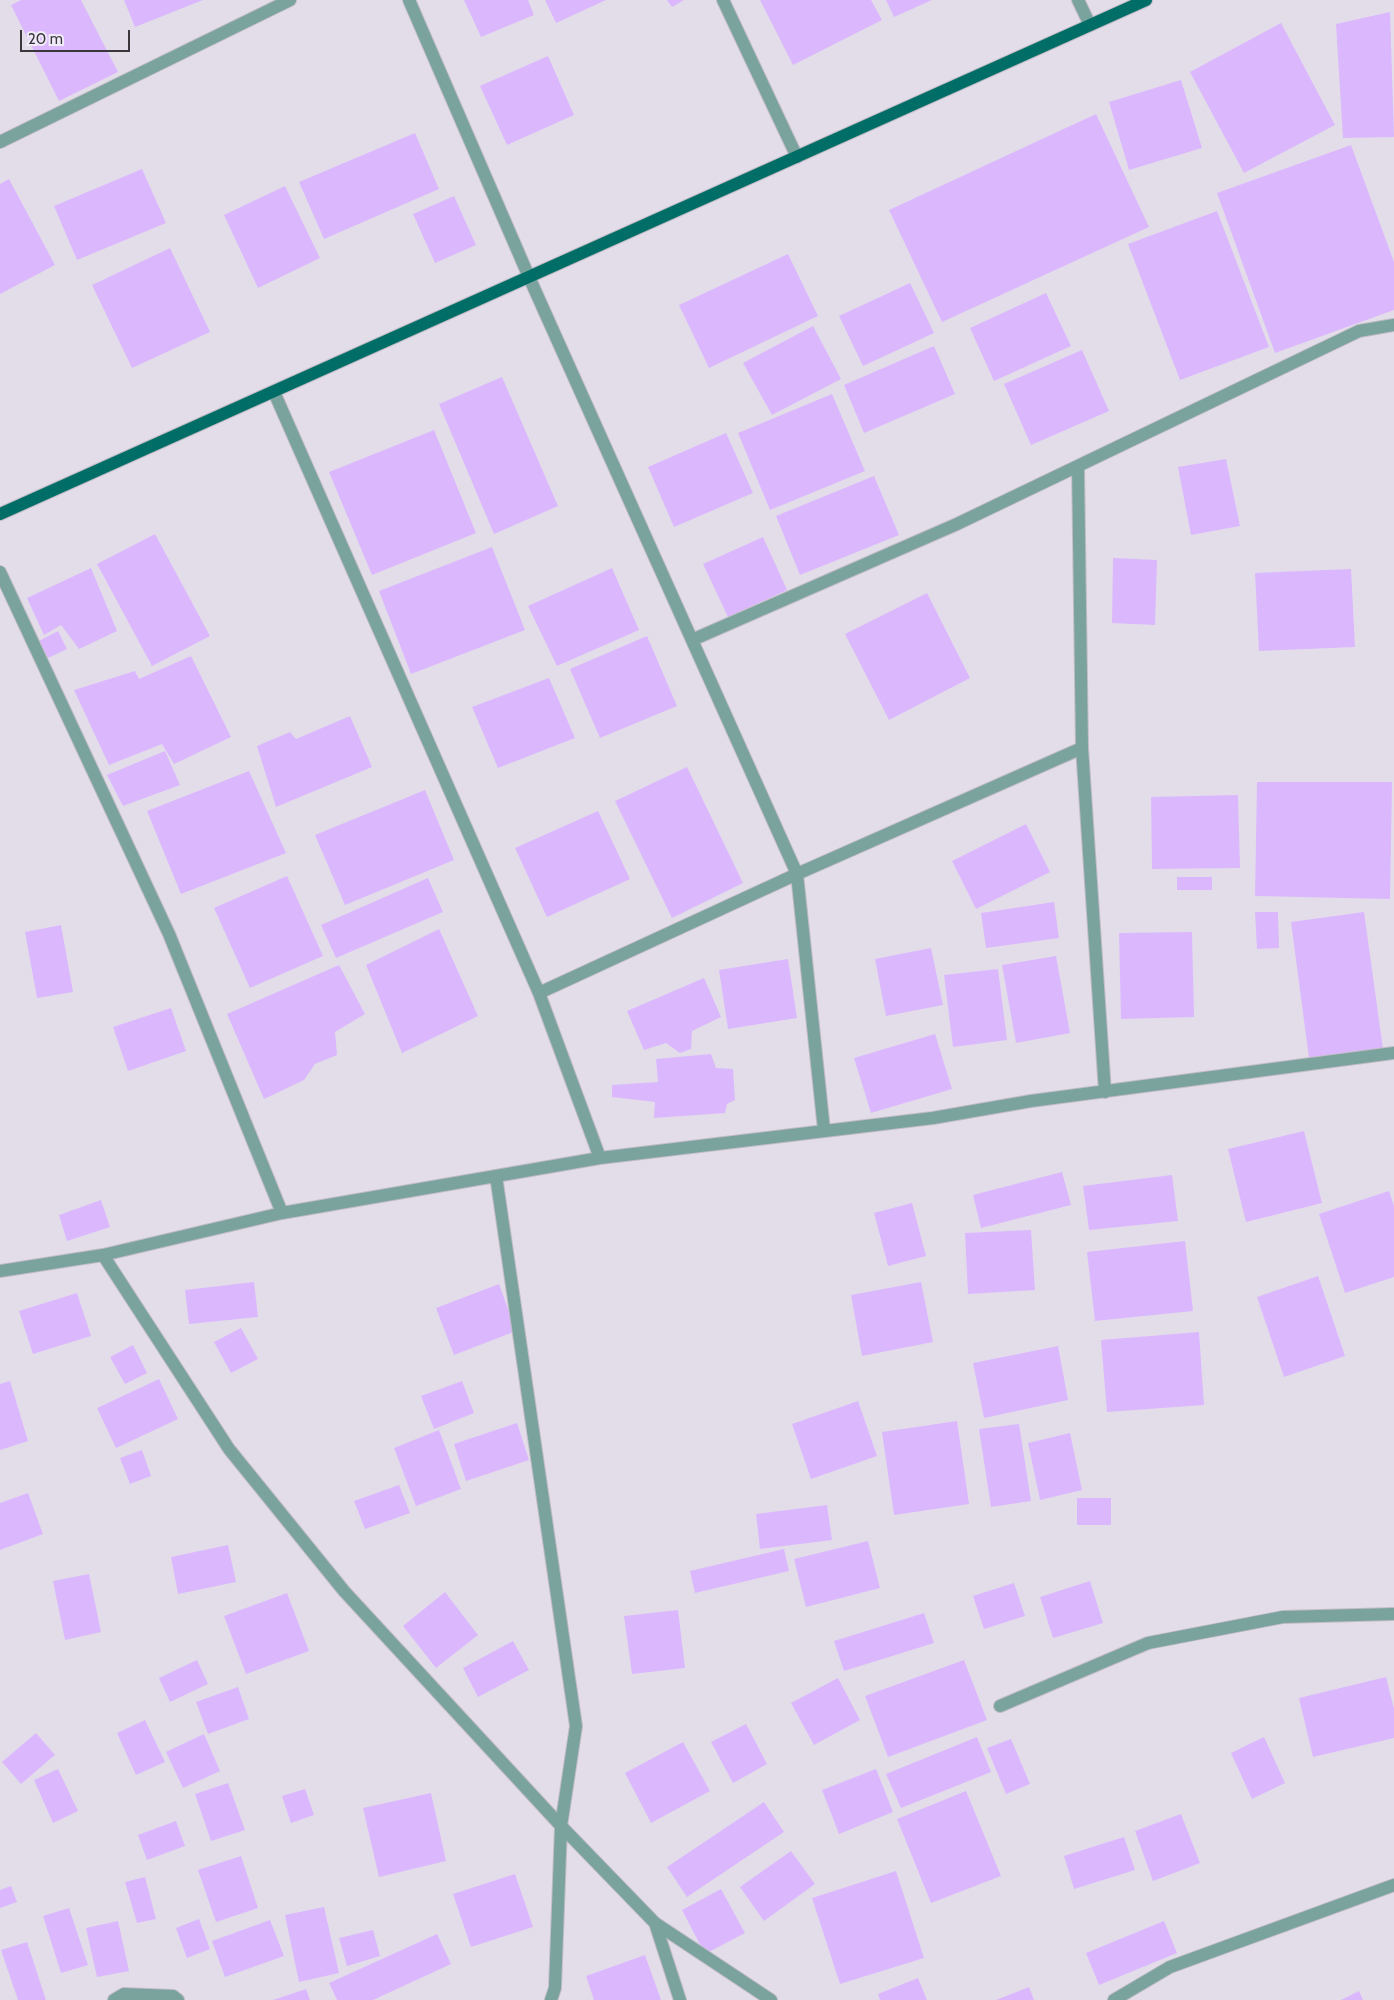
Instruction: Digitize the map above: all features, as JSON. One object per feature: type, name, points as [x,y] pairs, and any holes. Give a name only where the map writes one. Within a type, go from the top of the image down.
[{"type":"main road","points":[[0,514],[1146,0]]},
{"type":"street","points":[[0,142],[290,0]]},
{"type":"street","points":[[409,0],[529,277],[797,874],[824,1130]]},
{"type":"street","points":[[723,0],[797,157]]},
{"type":"street","points":[[1078,0],[1090,25]]},
{"type":"street","points":[[692,640],[957,524],[1359,331],[1394,325]]},
{"type":"street","points":[[274,392],[539,993],[600,1158]]},
{"type":"street","points":[[1078,466],[1082,748],[1105,1092]]},
{"type":"street","points":[[0,572],[169,934],[282,1213]]},
{"type":"street","points":[[539,993],[797,874],[1082,748]]},
{"type":"street","points":[[0,1271],[103,1255],[282,1213],[600,1158],[933,1118],[1031,1101],[1394,1053]]},
{"type":"street","points":[[496,1176],[576,1726],[561,1826],[555,1988],[551,2000]]},
{"type":"street","points":[[103,1255],[236,1456],[344,1591],[561,1826],[655,1923],[771,2000]]},
{"type":"street","points":[[1000,1706],[1148,1643],[1283,1617],[1394,1614]]},
{"type":"street","points":[[1114,2000],[1170,1968],[1394,1885]]},
{"type":"street","points":[[655,1923],[680,2000]]},
{"type":"street","points":[[114,2000],[124,1994],[173,1996],[178,2000]]},
{"type":"building","points":[[21,0],[81,0],[118,72],[59,101],[11,5]]},
{"type":"building","points":[[124,0],[203,0],[135,27]]},
{"type":"building","points":[[464,0],[528,0],[534,15],[481,37]]},
{"type":"building","points":[[545,0],[606,0],[556,23]]},
{"type":"building","points":[[667,0],[684,0],[672,7]]},
{"type":"building","points":[[760,0],[871,0],[882,20],[793,65]]},
{"type":"building","points":[[886,0],[932,0],[894,17]]},
{"type":"building","points":[[1390,12],[1394,137],[1343,138],[1336,24]]},
{"type":"building","points":[[1281,23],[1335,125],[1244,173],[1190,72]]},
{"type":"building","points":[[548,56],[574,115],[507,145],[480,86]]},
{"type":"building","points":[[1181,80],[1202,148],[1129,170],[1109,102]]},
{"type":"building","points":[[1096,114],[1149,227],[942,322],[889,210]]},
{"type":"building","points":[[415,133],[439,189],[324,239],[299,182]]},
{"type":"building","points":[[1351,145],[1394,262],[1394,310],[1275,353],[1217,193]]},
{"type":"building","points":[[142,169],[166,223],[77,260],[54,206]]},
{"type":"building","points":[[9,179],[55,265],[0,294],[0,184]]},
{"type":"building","points":[[285,186],[320,258],[258,288],[224,215]]},
{"type":"building","points":[[454,196],[476,245],[435,263],[413,214]]},
{"type":"building","points":[[1217,211],[1269,347],[1180,380],[1128,244]]},
{"type":"building","points":[[170,248],[210,332],[132,368],[92,285]]},
{"type":"building","points":[[788,254],[818,316],[709,368],[679,305]]},
{"type":"building","points":[[910,283],[934,333],[863,366],[839,316]]},
{"type":"building","points":[[1046,293],[1071,346],[994,381],[970,328]]},
{"type":"building","points":[[813,326],[841,379],[772,415],[743,363]]},
{"type":"building","points":[[934,346],[955,394],[864,433],[844,385]]},
{"type":"building","points":[[1082,350],[1109,411],[1031,445],[1004,384]]},
{"type":"building","points":[[502,377],[558,506],[494,534],[439,404]]},
{"type":"building","points":[[832,394],[865,471],[770,510],[738,433]]},
{"type":"building","points":[[434,430],[476,533],[372,575],[329,472]]},
{"type":"building","points":[[726,433],[753,493],[674,527],[648,467]]},
{"type":"building","points":[[1226,459],[1240,526],[1191,535],[1178,467]]},
{"type":"building","points":[[874,476],[899,535],[800,575],[776,516]]},
{"type":"building","points":[[155,534],[210,636],[152,666],[97,564]]},
{"type":"building","points":[[763,537],[787,590],[728,617],[703,564]]},
{"type":"building","points":[[492,547],[525,630],[411,674],[379,591]]},
{"type":"building","points":[[1113,558],[1157,560],[1155,625],[1112,623]]},
{"type":"building","points":[[91,568],[117,631],[79,649],[61,625],[44,635],[27,598]]},
{"type":"building","points":[[612,568],[639,630],[557,666],[528,606]]},
{"type":"building","points":[[1351,569],[1355,647],[1259,651],[1255,573]]},
{"type":"building","points":[[927,593],[970,678],[889,720],[845,634]]},
{"type":"building","points":[[58,631],[67,649],[48,658],[39,641]]},
{"type":"building","points":[[647,636],[677,706],[600,738],[570,669]]},
{"type":"building","points":[[191,656],[231,737],[174,764],[162,744],[109,765],[74,690],[135,671],[139,679]]},
{"type":"building","points":[[549,678],[575,738],[498,768],[472,707]]},
{"type":"building","points":[[350,716],[372,767],[276,807],[257,746],[290,732],[296,739]]},
{"type":"building","points":[[165,751],[180,785],[123,806],[107,775]]},
{"type":"building","points":[[687,767],[743,883],[672,918],[615,801]]},
{"type":"building","points":[[249,771],[286,853],[181,894],[147,811]]},
{"type":"building","points":[[1257,782],[1392,782],[1390,899],[1255,896]]},
{"type":"building","points":[[425,790],[454,860],[345,905],[315,835]]},
{"type":"building","points":[[1238,795],[1240,868],[1152,869],[1151,797]]},
{"type":"building","points":[[598,811],[630,879],[547,917],[515,848]]},
{"type":"building","points":[[1026,824],[1050,872],[976,909],[952,861]]},
{"type":"building","points":[[287,876],[323,956],[250,988],[214,908]]},
{"type":"building","points":[[1177,877],[1212,877],[1212,890],[1177,890]]},
{"type":"building","points":[[428,878],[443,912],[336,958],[321,925]]},
{"type":"building","points":[[1054,902],[1059,938],[986,948],[981,913]]},
{"type":"building","points":[[1255,912],[1278,912],[1279,948],[1257,949]]},
{"type":"building","points":[[1364,912],[1383,1049],[1309,1058],[1291,922]]},
{"type":"building","points":[[61,925],[73,992],[37,998],[25,932]]},
{"type":"building","points":[[439,929],[478,1016],[402,1053],[366,965]]},
{"type":"building","points":[[1192,932],[1194,1017],[1121,1019],[1119,933]]},
{"type":"building","points":[[931,948],[943,1005],[886,1016],[875,959]]},
{"type":"building","points":[[1056,956],[1070,1033],[1016,1043],[1002,965]]},
{"type":"building","points":[[788,959],[797,1018],[728,1029],[719,970]]},
{"type":"building","points":[[339,965],[365,1014],[335,1032],[337,1055],[315,1064],[304,1080],[264,1099],[227,1014]]},
{"type":"building","points":[[998,969],[1007,1040],[953,1047],[944,975]]},
{"type":"building","points":[[704,978],[721,1017],[692,1031],[691,1049],[680,1053],[666,1043],[644,1050],[627,1011]]},
{"type":"building","points":[[171,1008],[186,1051],[128,1071],[113,1027]]},
{"type":"building","points":[[935,1034],[952,1089],[871,1113],[854,1058]]},
{"type":"building","points":[[711,1054],[716,1068],[733,1069],[735,1100],[727,1104],[725,1113],[654,1118],[655,1102],[612,1097],[612,1085],[658,1082],[656,1059]]},
{"type":"building","points":[[1304,1131],[1322,1203],[1246,1222],[1228,1149]]},
{"type":"building","points":[[1062,1172],[1071,1205],[981,1228],[973,1195]]},
{"type":"building","points":[[1172,1175],[1178,1221],[1089,1230],[1083,1186]]},
{"type":"building","points":[[1389,1191],[1394,1206],[1394,1277],[1345,1293],[1319,1214]]},
{"type":"building","points":[[101,1200],[110,1227],[67,1241],[59,1215]]},
{"type":"building","points":[[912,1203],[926,1256],[888,1266],[874,1213]]},
{"type":"building","points":[[1031,1230],[1035,1290],[968,1294],[965,1233]]},
{"type":"building","points":[[1185,1241],[1193,1311],[1095,1321],[1087,1252]]},
{"type":"building","points":[[1318,1276],[1345,1356],[1284,1377],[1257,1297]]},
{"type":"building","points":[[254,1282],[258,1317],[189,1324],[185,1290]]},
{"type":"building","points":[[921,1282],[933,1342],[862,1356],[851,1295]]},
{"type":"building","points":[[499,1284],[516,1331],[454,1355],[436,1308]]},
{"type":"building","points":[[77,1293],[91,1336],[33,1354],[19,1311]]},
{"type":"building","points":[[241,1328],[258,1359],[231,1373],[214,1342]]},
{"type":"building","points":[[1199,1332],[1204,1405],[1107,1412],[1101,1340]]},
{"type":"building","points":[[133,1345],[147,1373],[125,1384],[110,1357]]},
{"type":"building","points":[[1058,1346],[1068,1400],[984,1418],[973,1363]]},
{"type":"building","points":[[159,1379],[178,1419],[116,1448],[97,1408]]},
{"type":"building","points":[[10,1381],[28,1441],[0,1450],[0,1384]]},
{"type":"building","points":[[462,1381],[474,1413],[434,1429],[421,1396]]},
{"type":"building","points":[[858,1401],[877,1456],[811,1479],[792,1424]]},
{"type":"building","points":[[957,1421],[969,1504],[894,1515],[882,1432]]},
{"type":"building","points":[[517,1423],[529,1460],[466,1481],[454,1444]]},
{"type":"building","points":[[1019,1424],[1031,1501],[991,1507],[979,1429]]},
{"type":"building","points":[[439,1430],[461,1489],[416,1506],[394,1448]]},
{"type":"building","points":[[1070,1433],[1082,1490],[1040,1500],[1028,1443]]},
{"type":"building","points":[[142,1450],[151,1476],[130,1484],[120,1458]]},
{"type":"building","points":[[399,1485],[410,1513],[365,1529],[354,1501]]},
{"type":"building","points":[[28,1493],[43,1534],[0,1550],[0,1503]]},
{"type":"building","points":[[1077,1498],[1111,1498],[1111,1525],[1077,1525]]},
{"type":"building","points":[[827,1505],[832,1540],[760,1549],[756,1514]]},
{"type":"building","points":[[868,1541],[880,1588],[806,1607],[794,1559]]},
{"type":"building","points":[[228,1545],[236,1582],[178,1594],[171,1557]]},
{"type":"building","points":[[784,1549],[789,1571],[695,1593],[690,1571]]},
{"type":"building","points":[[89,1574],[101,1632],[65,1640],[53,1581]]},
{"type":"building","points":[[1090,1581],[1103,1623],[1053,1638],[1040,1597]]},
{"type":"building","points":[[1014,1583],[1025,1616],[984,1629],[973,1596]]},
{"type":"building","points":[[445,1592],[478,1635],[436,1668],[403,1626]]},
{"type":"building","points":[[287,1593],[309,1651],[246,1674],[224,1616]]},
{"type":"building","points":[[678,1610],[685,1668],[632,1674],[624,1616]]},
{"type":"building","points":[[924,1613],[934,1643],[844,1671],[834,1641]]},
{"type":"building","points":[[513,1641],[529,1670],[478,1697],[463,1668]]},
{"type":"building","points":[[197,1660],[208,1684],[170,1702],[159,1678]]},
{"type":"building","points":[[964,1660],[987,1720],[888,1757],[865,1696]]},
{"type":"building","points":[[1386,1677],[1394,1709],[1394,1738],[1313,1757],[1299,1698]]},
{"type":"building","points":[[838,1678],[860,1720],[814,1745],[791,1703]]},
{"type":"building","points":[[238,1687],[249,1719],[208,1734],[196,1702]]},
{"type":"building","points":[[145,1720],[165,1762],[136,1775],[117,1733]]},
{"type":"building","points":[[746,1724],[767,1764],[733,1783],[711,1742]]},
{"type":"building","points":[[36,1733],[55,1755],[21,1784],[2,1762]]},
{"type":"building","points":[[204,1734],[220,1771],[183,1788],[166,1752]]},
{"type":"building","points":[[977,1737],[991,1772],[901,1808],[886,1774]]},
{"type":"building","points":[[1264,1737],[1285,1783],[1252,1799],[1231,1753]]},
{"type":"building","points":[[1011,1739],[1030,1784],[1006,1794],[987,1748]]},
{"type":"building","points":[[683,1742],[710,1791],[651,1823],[625,1773]]},
{"type":"building","points":[[58,1769],[78,1811],[53,1823],[34,1780]]},
{"type":"building","points":[[876,1769],[893,1812],[839,1834],[822,1790]]},
{"type":"building","points":[[228,1783],[245,1830],[211,1841],[195,1794]]},
{"type":"building","points":[[305,1789],[314,1815],[291,1823],[282,1796]]},
{"type":"building","points":[[966,1791],[1001,1876],[931,1903],[897,1819]]},
{"type":"building","points":[[431,1793],[446,1861],[379,1877],[363,1808]]},
{"type":"building","points":[[764,1802],[784,1832],[687,1897],[667,1867]]},
{"type":"building","points":[[1181,1814],[1200,1863],[1153,1881],[1135,1831]]},
{"type":"building","points":[[176,1821],[185,1846],[147,1860],[138,1835]]},
{"type":"building","points":[[1124,1837],[1135,1870],[1074,1889],[1064,1856]]},
{"type":"building","points":[[791,1851],[815,1884],[764,1921],[740,1887]]},
{"type":"building","points":[[241,1856],[258,1908],[216,1922],[198,1870]]},
{"type":"building","points":[[896,1871],[924,1958],[840,1984],[812,1898]]},
{"type":"building","points":[[515,1874],[533,1927],[471,1947],[453,1894]]},
{"type":"building","points":[[145,1877],[156,1919],[137,1923],[125,1882]]},
{"type":"building","points":[[11,1886],[17,1902],[0,1908],[0,1890]]},
{"type":"building","points":[[721,1889],[745,1933],[705,1954],[682,1910]]},
{"type":"building","points":[[324,1907],[339,1973],[299,1982],[285,1915]]},
{"type":"building","points":[[69,1908],[88,1965],[61,1973],[43,1916]]},
{"type":"building","points":[[199,1919],[210,1949],[187,1958],[176,1928]]},
{"type":"building","points":[[270,1920],[284,1956],[225,1977],[212,1941]]},
{"type":"building","points":[[118,1921],[129,1971],[97,1977],[86,1928]]},
{"type":"building","points":[[1164,1921],[1177,1953],[1099,1985],[1086,1953]]},
{"type":"building","points":[[373,1930],[380,1956],[347,1966],[339,1938]]},
{"type":"building","points":[[437,1934],[451,1964],[373,2000],[337,2000],[329,1983]]},
{"type":"building","points":[[27,1942],[46,2000],[18,2000],[1,1950]]},
{"type":"building","points":[[645,1955],[661,2000],[594,2000],[586,1976]]},
{"type":"building","points":[[918,1978],[927,2000],[880,2000],[878,1994]]},
{"type":"building","points":[[1029,1987],[1034,2000],[996,2000]]},
{"type":"building","points":[[306,1989],[310,2000],[273,2000]]},
{"type":"building","points":[[1359,1991],[1363,2000],[1341,2000]]}]
